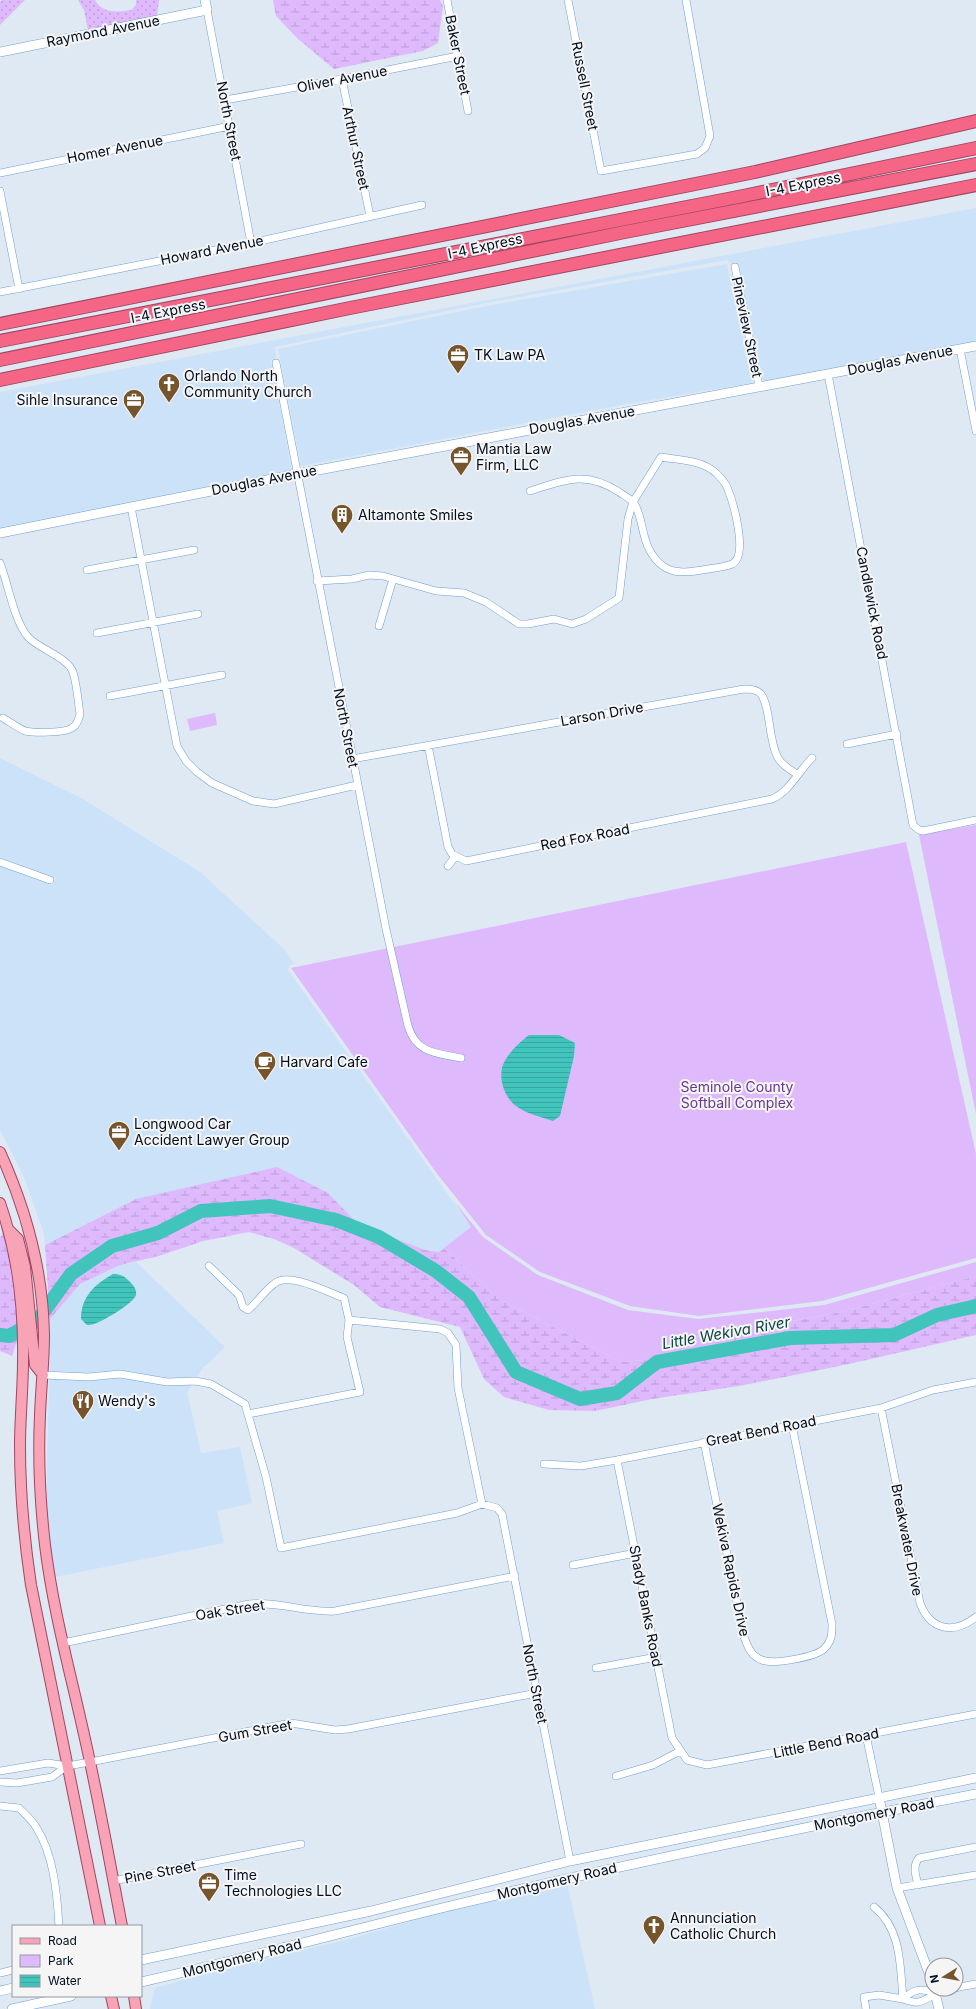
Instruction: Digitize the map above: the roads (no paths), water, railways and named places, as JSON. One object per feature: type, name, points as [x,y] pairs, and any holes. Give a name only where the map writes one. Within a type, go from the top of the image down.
[{"type":"highway","points":[[0,324],[755,172],[976,120]]},
{"type":"highway","name":"I-4 Express","points":[[0,341],[976,148]]},
{"type":"highway","name":"I-4 Express","points":[[0,360],[610,236],[976,164]]},
{"type":"highway","points":[[0,380],[350,308],[976,185]]},
{"type":"main road","name":"North Street","points":[[205,0],[207,10]]},
{"type":"main road","name":"Raymond Avenue","points":[[0,52],[207,10]]},
{"type":"main road","name":"Douglas Avenue","points":[[0,533],[297,474],[976,346]]},
{"type":"main road","points":[[0,1152],[21,1205],[30,1236],[40,1289],[44,1335],[39,1445],[42,1516],[52,1588],[90,1762],[122,1925]]},
{"type":"main road","points":[[0,1203],[9,1230],[21,1315],[23,1360],[20,1419],[21,1512],[31,1585],[100,1925]]},
{"type":"main road","points":[[9,1230],[18,1239],[25,1267],[35,1365],[43,1375]]},
{"type":"main road","name":"Montgomery Road","points":[[142,1960],[371,1911],[570,1861],[976,1778]]},
{"type":"main road","name":"Montgomery Road","points":[[142,1982],[233,1962],[335,1934],[572,1877],[881,1812],[976,1794]]},
{"type":"main road","points":[[879,1797],[897,1888],[924,1960]]},
{"type":"main road","points":[[0,1991],[12,1988]]},
{"type":"main road","points":[[12,2009],[66,1997]]},
{"type":"main road","points":[[111,1997],[114,2009]]},
{"type":"main road","points":[[134,1997],[136,2009]]},
{"type":"main road","points":[[936,1997],[939,2009]]},
{"type":"street","name":"Baker Street","points":[[447,0],[468,111]]},
{"type":"street","name":"Russell Street","points":[[568,0],[601,172],[697,154],[705,148],[710,136],[686,0]]},
{"type":"street","name":"North Street","points":[[207,10],[251,243]]},
{"type":"street","name":"Oliver Avenue","points":[[225,100],[458,56]]},
{"type":"street","name":"Arthur Street","points":[[342,79],[370,216]]},
{"type":"street","name":"Homer Avenue","points":[[0,172],[230,126]]},
{"type":"street","points":[[0,191],[19,289]]},
{"type":"street","name":"Howard Avenue","points":[[0,292],[251,243],[422,205]]},
{"type":"street","name":"Pineview Street","points":[[735,267],[759,386]]},
{"type":"street","points":[[960,349],[976,431]]},
{"type":"street","name":"North Street","points":[[276,363],[357,785],[386,929],[411,1038],[426,1050],[460,1058]]},
{"type":"street","name":"Candlewick Road","points":[[828,374],[913,825],[919,830],[976,820]]},
{"type":"street","points":[[318,581],[352,580],[369,575],[393,579],[436,591],[464,593],[486,602],[518,624],[528,624],[554,619],[572,624],[586,619],[619,598],[627,526],[634,502],[661,457],[697,462],[715,472],[727,485],[736,514],[740,547],[739,558],[733,563],[718,567],[686,573],[672,572],[660,564],[648,549],[634,502],[616,490],[595,480],[582,478],[566,480],[530,491]]},
{"type":"street","points":[[132,507],[176,746],[186,760],[197,772],[212,783],[253,801],[274,804],[357,785]]},
{"type":"street","points":[[87,570],[194,550]]},
{"type":"street","points":[[0,563],[16,614],[27,636],[67,664],[73,672],[80,714],[78,721],[72,728],[61,731],[25,731],[3,718]]},
{"type":"street","points":[[379,626],[393,579]]},
{"type":"street","points":[[97,634],[198,614]]},
{"type":"street","points":[[110,696],[222,675]]},
{"type":"street","name":"Larson Drive","points":[[352,759],[744,689],[753,689],[760,694],[764,702],[773,747],[779,759],[786,767],[797,774]]},
{"type":"street","points":[[847,744],[897,734]]},
{"type":"street","points":[[428,745],[448,847],[455,857],[448,866]]},
{"type":"street","name":"Red Fox Road","points":[[455,857],[466,861],[772,799],[781,795],[788,788],[797,774],[812,758]]},
{"type":"street","points":[[0,862],[50,880]]},
{"type":"street","points":[[209,1266],[239,1295],[243,1307],[248,1310],[275,1282],[294,1279],[344,1298],[349,1320],[347,1337],[360,1392],[248,1414]]},
{"type":"street","points":[[43,1375],[89,1377],[120,1374],[167,1382],[196,1381],[211,1384],[245,1404],[266,1477],[281,1548],[458,1513],[482,1504],[458,1388],[456,1345],[452,1337],[440,1329],[349,1320]]},
{"type":"street","name":"Great Bend Road","points":[[544,1464],[581,1466],[617,1460],[881,1408],[933,1390],[976,1382]]},
{"type":"street","name":"Breakwater Drive","points":[[881,1408],[923,1613],[932,1623],[947,1628],[962,1625],[976,1617]]},
{"type":"street","name":"Wekiva Rapids Drive","points":[[704,1442],[744,1637],[748,1649],[754,1655],[762,1661],[774,1663],[813,1655],[823,1650],[832,1635],[832,1624],[792,1425]]},
{"type":"street","name":"Shady Banks Road","points":[[617,1460],[672,1738],[680,1751]]},
{"type":"street","name":"North Street","points":[[482,1504],[497,1508],[502,1514],[570,1861]]},
{"type":"street","points":[[573,1565],[636,1553]]},
{"type":"street","name":"Oak Street","points":[[63,1643],[249,1604],[266,1603],[321,1612],[335,1611],[515,1576]]},
{"type":"street","points":[[596,1668],[656,1657]]},
{"type":"street","name":"Gum Street","points":[[68,1766],[291,1723],[335,1730],[348,1729],[537,1693]]},
{"type":"street","name":"Little Bend Road","points":[[680,1751],[687,1760],[708,1766],[976,1714]]},
{"type":"street","points":[[866,1735],[879,1797]]},
{"type":"street","points":[[616,1776],[653,1765],[680,1751]]},
{"type":"street","points":[[0,1770],[48,1762],[68,1766]]},
{"type":"street","points":[[0,1782],[17,1783],[52,1776],[68,1766]]},
{"type":"street","points":[[0,1806],[19,1808],[36,1826],[47,1851],[56,1887],[60,1925]]},
{"type":"street","name":"Pine Street","points":[[113,1881],[301,1844]]},
{"type":"street","points":[[918,1885],[914,1868],[915,1862],[919,1858],[976,1847]]},
{"type":"street","points":[[897,1888],[976,1874]]},
{"type":"street","points":[[874,1907],[885,1916],[896,1941],[903,1999]]},
{"type":"street","points":[[0,1973],[12,1970]]},
{"type":"street","points":[[964,1986],[976,1984]]},
{"type":"street","points":[[903,1999],[912,1991],[924,1989]]},
{"type":"street","points":[[866,2009],[864,1997],[880,1995],[903,1999],[914,2003],[927,2000],[930,1997]]},
{"type":"water","points":[[529,1035],[559,1035],[575,1043],[574,1056],[560,1116],[553,1121],[520,1109],[511,1102],[502,1084],[501,1077],[503,1065],[506,1059],[516,1046]]},
{"type":"water","points":[[113,1274],[124,1277],[132,1284],[136,1291],[134,1299],[114,1314],[92,1325],[87,1325],[81,1319],[83,1304],[86,1298],[100,1282]]},
{"type":"waterway","name":"Little Wekiva River","points":[[0,1335],[9,1336],[37,1321],[71,1274],[112,1246],[158,1233],[201,1211],[270,1206],[336,1220],[379,1237],[436,1271],[469,1297],[516,1372],[580,1399],[617,1393],[657,1362],[790,1338],[894,1335],[937,1315],[976,1306]]},
{"type":"place","name":"TK Law PA","points":[[458,374]]},
{"type":"place","name":"Orlando North Community Church","points":[[169,404]]},
{"type":"place","name":"Sihle Insurance","points":[[134,420]]},
{"type":"place","name":"Mantia Law Firm, LLC","points":[[461,476]]},
{"type":"place","name":"Altamonte Smiles","points":[[342,534]]},
{"type":"place","name":"Harvard Cafe","points":[[265,1082]]},
{"type":"place","name":"Longwood Car Accident Lawyer Group","points":[[119,1152]]},
{"type":"place","name":"Wendy's","points":[[83,1420]]},
{"type":"place","name":"Time Technologies LLC","points":[[209,1902]]},
{"type":"place","name":"Annunciation Catholic Church","points":[[654,1946]]},
{"type":"park label","name":"Seminole County Softball Complex","points":[[737,1096]]}]
